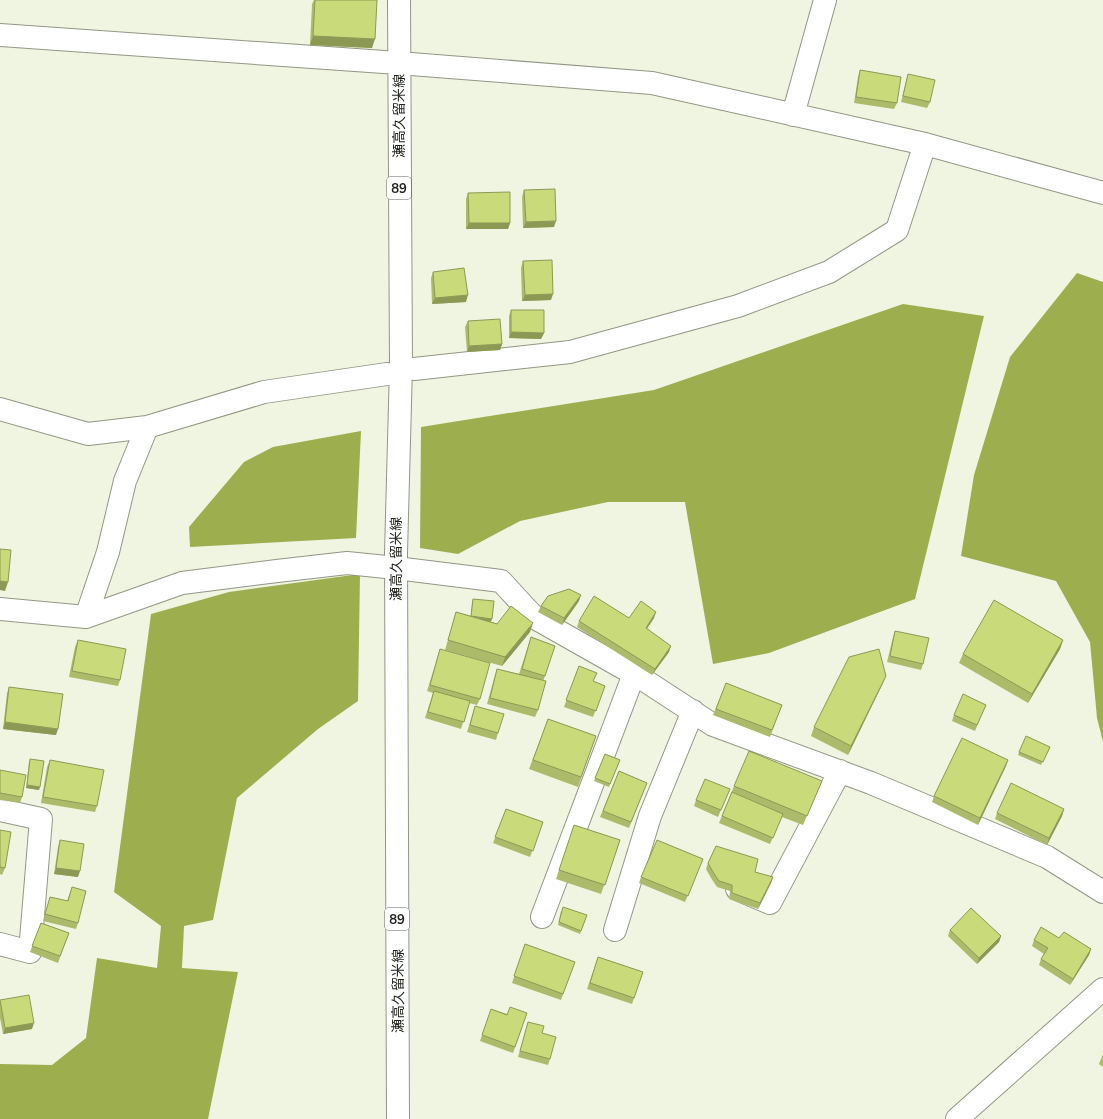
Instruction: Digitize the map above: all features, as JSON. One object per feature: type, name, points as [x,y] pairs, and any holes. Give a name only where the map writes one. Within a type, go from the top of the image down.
[{"type":"street","name":"瀬高久留米線","points":[[398,1119],[396,560],[401,373],[398,63],[399,0]]},
{"type":"street","points":[[793,115],[825,0]]},
{"type":"street","points":[[0,35],[398,63],[652,83],[925,144],[1103,193]]},
{"type":"street","points":[[0,409],[88,434],[148,427],[264,392],[570,352],[738,306],[829,272],[897,230],[925,144]]},
{"type":"street","points":[[86,617],[108,552],[125,481],[148,427]]},
{"type":"street","points":[[0,609],[86,617],[182,583],[347,563],[396,560],[501,581],[536,618],[634,674],[713,725],[872,783],[1047,857],[1103,892]]},
{"type":"street","points":[[542,917],[634,674]]},
{"type":"street","points":[[615,930],[650,816],[693,711]]},
{"type":"street","points":[[737,889],[770,903],[840,771]]},
{"type":"street","points":[[0,810],[41,819],[30,952],[0,944]]},
{"type":"street","points":[[957,1119],[1103,989]]},
{"type":"shaded area","points":[[1077,273],[1103,282],[1103,742],[1097,718],[1090,642],[1056,581],[961,556],[974,475],[1010,357]]},
{"type":"shaded area","points":[[903,304],[984,316],[915,599],[769,653],[713,664],[685,502],[608,502],[520,521],[458,554],[420,548],[421,427],[654,390]]},
{"type":"shaded area","points":[[361,431],[356,538],[190,547],[189,527],[244,462],[273,447]]},
{"type":"shaded area","points":[[360,574],[358,701],[318,729],[237,798],[213,920],[184,926],[182,968],[238,972],[208,1119],[0,1119],[0,1064],[52,1065],[86,1038],[97,958],[157,968],[161,926],[114,892],[151,614],[229,592]]},
{"type":"building","points":[[315,0],[377,0],[375,39],[313,36]]},
{"type":"building","points":[[860,70],[901,77],[897,103],[856,97]]},
{"type":"building","points":[[908,74],[935,80],[930,102],[903,96]]},
{"type":"building","points":[[555,189],[556,221],[526,222],[524,190]]},
{"type":"building","points":[[510,192],[510,223],[469,223],[468,193]]},
{"type":"building","points":[[552,260],[553,294],[525,295],[523,261]]},
{"type":"building","points":[[464,268],[468,295],[435,298],[433,272]]},
{"type":"building","points":[[511,310],[544,310],[544,333],[511,332]]},
{"type":"building","points":[[500,319],[502,344],[469,346],[468,321]]},
{"type":"building","points":[[0,549],[11,550],[8,582],[0,581]]},
{"type":"building","points":[[569,589],[581,595],[564,618],[541,606],[548,596]]},
{"type":"building","points":[[594,596],[629,618],[641,601],[656,612],[646,628],[671,646],[655,669],[579,621]]},
{"type":"building","points":[[473,599],[494,601],[492,619],[471,616]]},
{"type":"building","points":[[994,600],[1063,640],[1032,694],[963,654]]},
{"type":"building","points":[[511,606],[533,623],[505,657],[448,640],[456,612],[497,624]]},
{"type":"building","points":[[895,631],[929,638],[923,664],[890,656]]},
{"type":"building","points":[[531,637],[555,646],[545,676],[522,669]]},
{"type":"building","points":[[78,640],[126,649],[120,680],[72,671]]},
{"type":"building","points":[[440,649],[490,663],[480,699],[430,685]]},
{"type":"building","points":[[879,649],[886,676],[851,746],[814,727],[849,657]]},
{"type":"building","points":[[579,666],[597,673],[593,681],[605,686],[596,711],[566,700]]},
{"type":"building","points":[[497,669],[546,681],[538,710],[490,698]]},
{"type":"building","points":[[726,683],[782,705],[772,730],[716,709]]},
{"type":"building","points":[[9,687],[63,694],[58,729],[5,722]]},
{"type":"building","points":[[434,691],[470,701],[464,722],[428,712]]},
{"type":"building","points":[[963,694],[986,705],[977,725],[954,715]]},
{"type":"building","points":[[475,706],[504,714],[498,733],[470,725]]},
{"type":"building","points":[[548,719],[596,736],[581,777],[533,760]]},
{"type":"building","points":[[1026,736],[1050,747],[1043,762],[1019,752]]},
{"type":"building","points":[[962,738],[1008,760],[980,818],[934,796]]},
{"type":"building","points":[[749,751],[822,781],[807,816],[734,786]]},
{"type":"building","points":[[605,754],[620,760],[610,784],[595,778]]},
{"type":"building","points":[[30,759],[44,761],[40,787],[27,785]]},
{"type":"building","points":[[50,760],[104,770],[97,806],[43,797]]},
{"type":"building","points":[[0,770],[26,775],[22,797],[0,793]]},
{"type":"building","points":[[619,771],[647,783],[631,822],[603,811]]},
{"type":"building","points":[[705,779],[730,789],[721,810],[696,800]]},
{"type":"building","points":[[1011,783],[1064,809],[1049,838],[997,813]]},
{"type":"building","points":[[732,792],[783,814],[773,838],[722,816]]},
{"type":"building","points":[[506,809],[543,822],[533,851],[495,837]]},
{"type":"building","points":[[574,825],[620,840],[605,885],[559,870]]},
{"type":"building","points":[[0,830],[11,832],[5,868],[0,867]]},
{"type":"building","points":[[60,840],[84,844],[80,871],[56,868]]},
{"type":"building","points":[[657,840],[703,859],[688,896],[641,877]]},
{"type":"building","points":[[716,846],[758,859],[755,872],[773,877],[760,903],[732,893],[732,885],[719,881],[708,863]]},
{"type":"building","points":[[72,887],[86,891],[78,923],[45,914],[50,897],[68,901]]},
{"type":"building","points":[[563,907],[587,915],[581,931],[559,922]]},
{"type":"building","points":[[971,908],[1001,936],[979,958],[950,930]]},
{"type":"building","points":[[41,923],[69,933],[60,956],[32,946]]},
{"type":"building","points":[[1041,927],[1059,938],[1064,932],[1091,949],[1073,979],[1041,959],[1048,948],[1034,940]]},
{"type":"building","points":[[525,944],[575,962],[563,994],[514,976]]},
{"type":"building","points":[[598,957],[643,972],[634,998],[590,983]]},
{"type":"building","points":[[29,995],[34,1023],[5,1028],[0,1000]]},
{"type":"building","points":[[510,1007],[527,1013],[515,1047],[482,1035],[491,1009],[507,1015]]},
{"type":"building","points":[[528,1022],[544,1026],[542,1033],[556,1037],[550,1059],[520,1051]]}]
